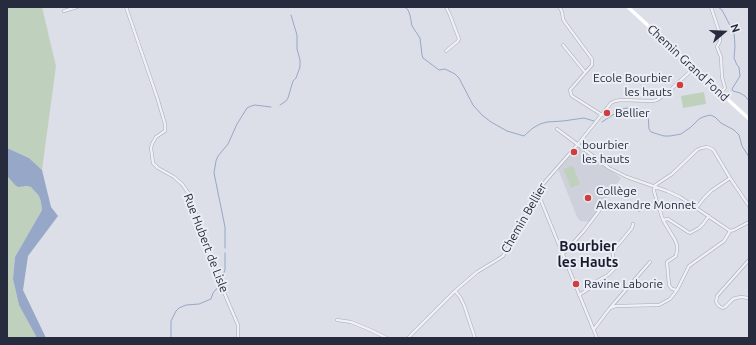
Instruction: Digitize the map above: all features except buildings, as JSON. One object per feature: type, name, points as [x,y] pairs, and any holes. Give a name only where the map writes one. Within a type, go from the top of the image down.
[{"type":"street","points":[[64,11],[77,7]]},
{"type":"street","name":"Rue Hubert de Lisle","points":[[126,7],[165,124],[165,131],[156,137],[152,144],[151,148],[154,163],[158,168],[174,177],[182,184],[189,194],[220,283],[238,325],[238,338]]},
{"type":"street","points":[[446,7],[459,38],[458,41],[446,51]]},
{"type":"street","name":"Chemin Grand Fond","points":[[628,7],[749,119]]},
{"type":"street","points":[[711,7],[720,36],[718,47],[721,57],[722,75],[725,88],[721,93]]},
{"type":"street","points":[[560,8],[564,21],[592,59],[592,65],[570,90],[571,94],[602,115]]},
{"type":"street","points":[[563,45],[585,72]]},
{"type":"street","name":"Chemin Bellier","points":[[408,338],[455,290],[477,272],[503,256],[514,238],[537,191],[611,103],[622,100],[657,100],[667,94],[694,68]]},
{"type":"street","points":[[557,129],[609,168],[627,177],[667,190],[680,196],[730,232]]},
{"type":"street","points":[[654,186],[672,174],[697,150],[707,147],[714,151],[749,206]]},
{"type":"street","points":[[696,207],[711,191],[730,178]]},
{"type":"street","points":[[654,186],[657,202],[664,220],[677,245],[676,256],[667,262],[669,285],[672,289],[677,290]]},
{"type":"street","points":[[537,191],[597,338]]},
{"type":"street","points":[[639,210],[657,202]]},
{"type":"street","points":[[563,254],[584,232],[602,207]]},
{"type":"street","points":[[664,220],[668,219],[690,233],[699,228],[709,216]]},
{"type":"street","points":[[610,308],[616,306],[659,305],[670,299],[677,290],[689,266],[724,241],[730,232],[749,222]]},
{"type":"street","points":[[579,295],[613,271],[616,266],[613,251],[632,228],[633,224]]},
{"type":"street","points":[[749,260],[717,296],[716,302],[723,308],[736,298],[749,298]]},
{"type":"street","points":[[594,329],[650,262]]},
{"type":"street","points":[[455,290],[464,304],[475,338]]},
{"type":"street","points":[[337,320],[351,322],[387,338]]},
{"type":"shaded area","name":"Collège Alexandre Monnet","points":[[579,147],[621,178],[590,222],[580,221],[577,217],[558,169]]},
{"type":"green space","points":[[7,7],[42,7],[56,66],[42,170],[29,158],[7,148]]},
{"type":"green space","points":[[704,92],[706,104],[683,108],[681,96]]},
{"type":"green space","points":[[573,166],[580,184],[571,188],[563,169]]},
{"type":"green space","points":[[7,176],[15,185],[31,187],[39,196],[41,202],[42,210],[15,257],[13,279],[19,305],[37,338],[7,338]]},
{"type":"water","points":[[7,148],[29,158],[42,170],[51,207],[58,216],[28,256],[23,290],[46,338],[37,338],[19,305],[13,279],[15,257],[42,210],[41,202],[39,196],[31,187],[18,187],[7,176]]},
{"type":"waterway","name":"Ravine Laborie","points":[[405,7],[410,15],[412,26],[420,38],[423,58],[439,70],[445,69],[455,74],[459,78],[473,105],[491,122],[507,131],[524,136],[533,128],[547,122],[584,118],[594,121]]},
{"type":"waterway","points":[[718,7],[722,10],[734,33],[734,58],[739,67],[740,76],[732,89],[733,91],[745,96],[749,101]]},
{"type":"waterway","points":[[280,105],[288,98],[293,81],[296,78],[300,67],[297,49],[297,35],[291,15]]},
{"type":"waterway","points":[[225,248],[225,227],[214,173],[216,161],[218,156],[228,144],[237,124],[247,108],[255,105],[271,107]]},
{"type":"waterway","name":"Ravine Laborie","points":[[602,122],[622,109],[637,109],[644,111],[648,115],[649,129],[651,132],[664,136],[670,136],[681,134],[699,119],[710,115],[734,130],[739,135],[742,146],[749,157]]},
{"type":"waterway","points":[[222,285],[222,277],[225,270],[225,253]]},
{"type":"waterway","points":[[171,338],[171,321],[176,311],[186,305],[199,304],[211,299],[213,293],[219,286]]},
{"type":"place","name":"Ecole Bourbier les hauts","points":[[680,85]]},
{"type":"place","name":"Bellier","points":[[607,113]]},
{"type":"place","name":"bourbier les hauts","points":[[574,152]]},
{"type":"place","name":"Collège Alexandre Monnet","points":[[588,198]]},
{"type":"place","name":"Ravine Laborie","points":[[576,284]]},
{"type":"district","name":"Bourbier les Hauts","points":[[588,254]]}]
